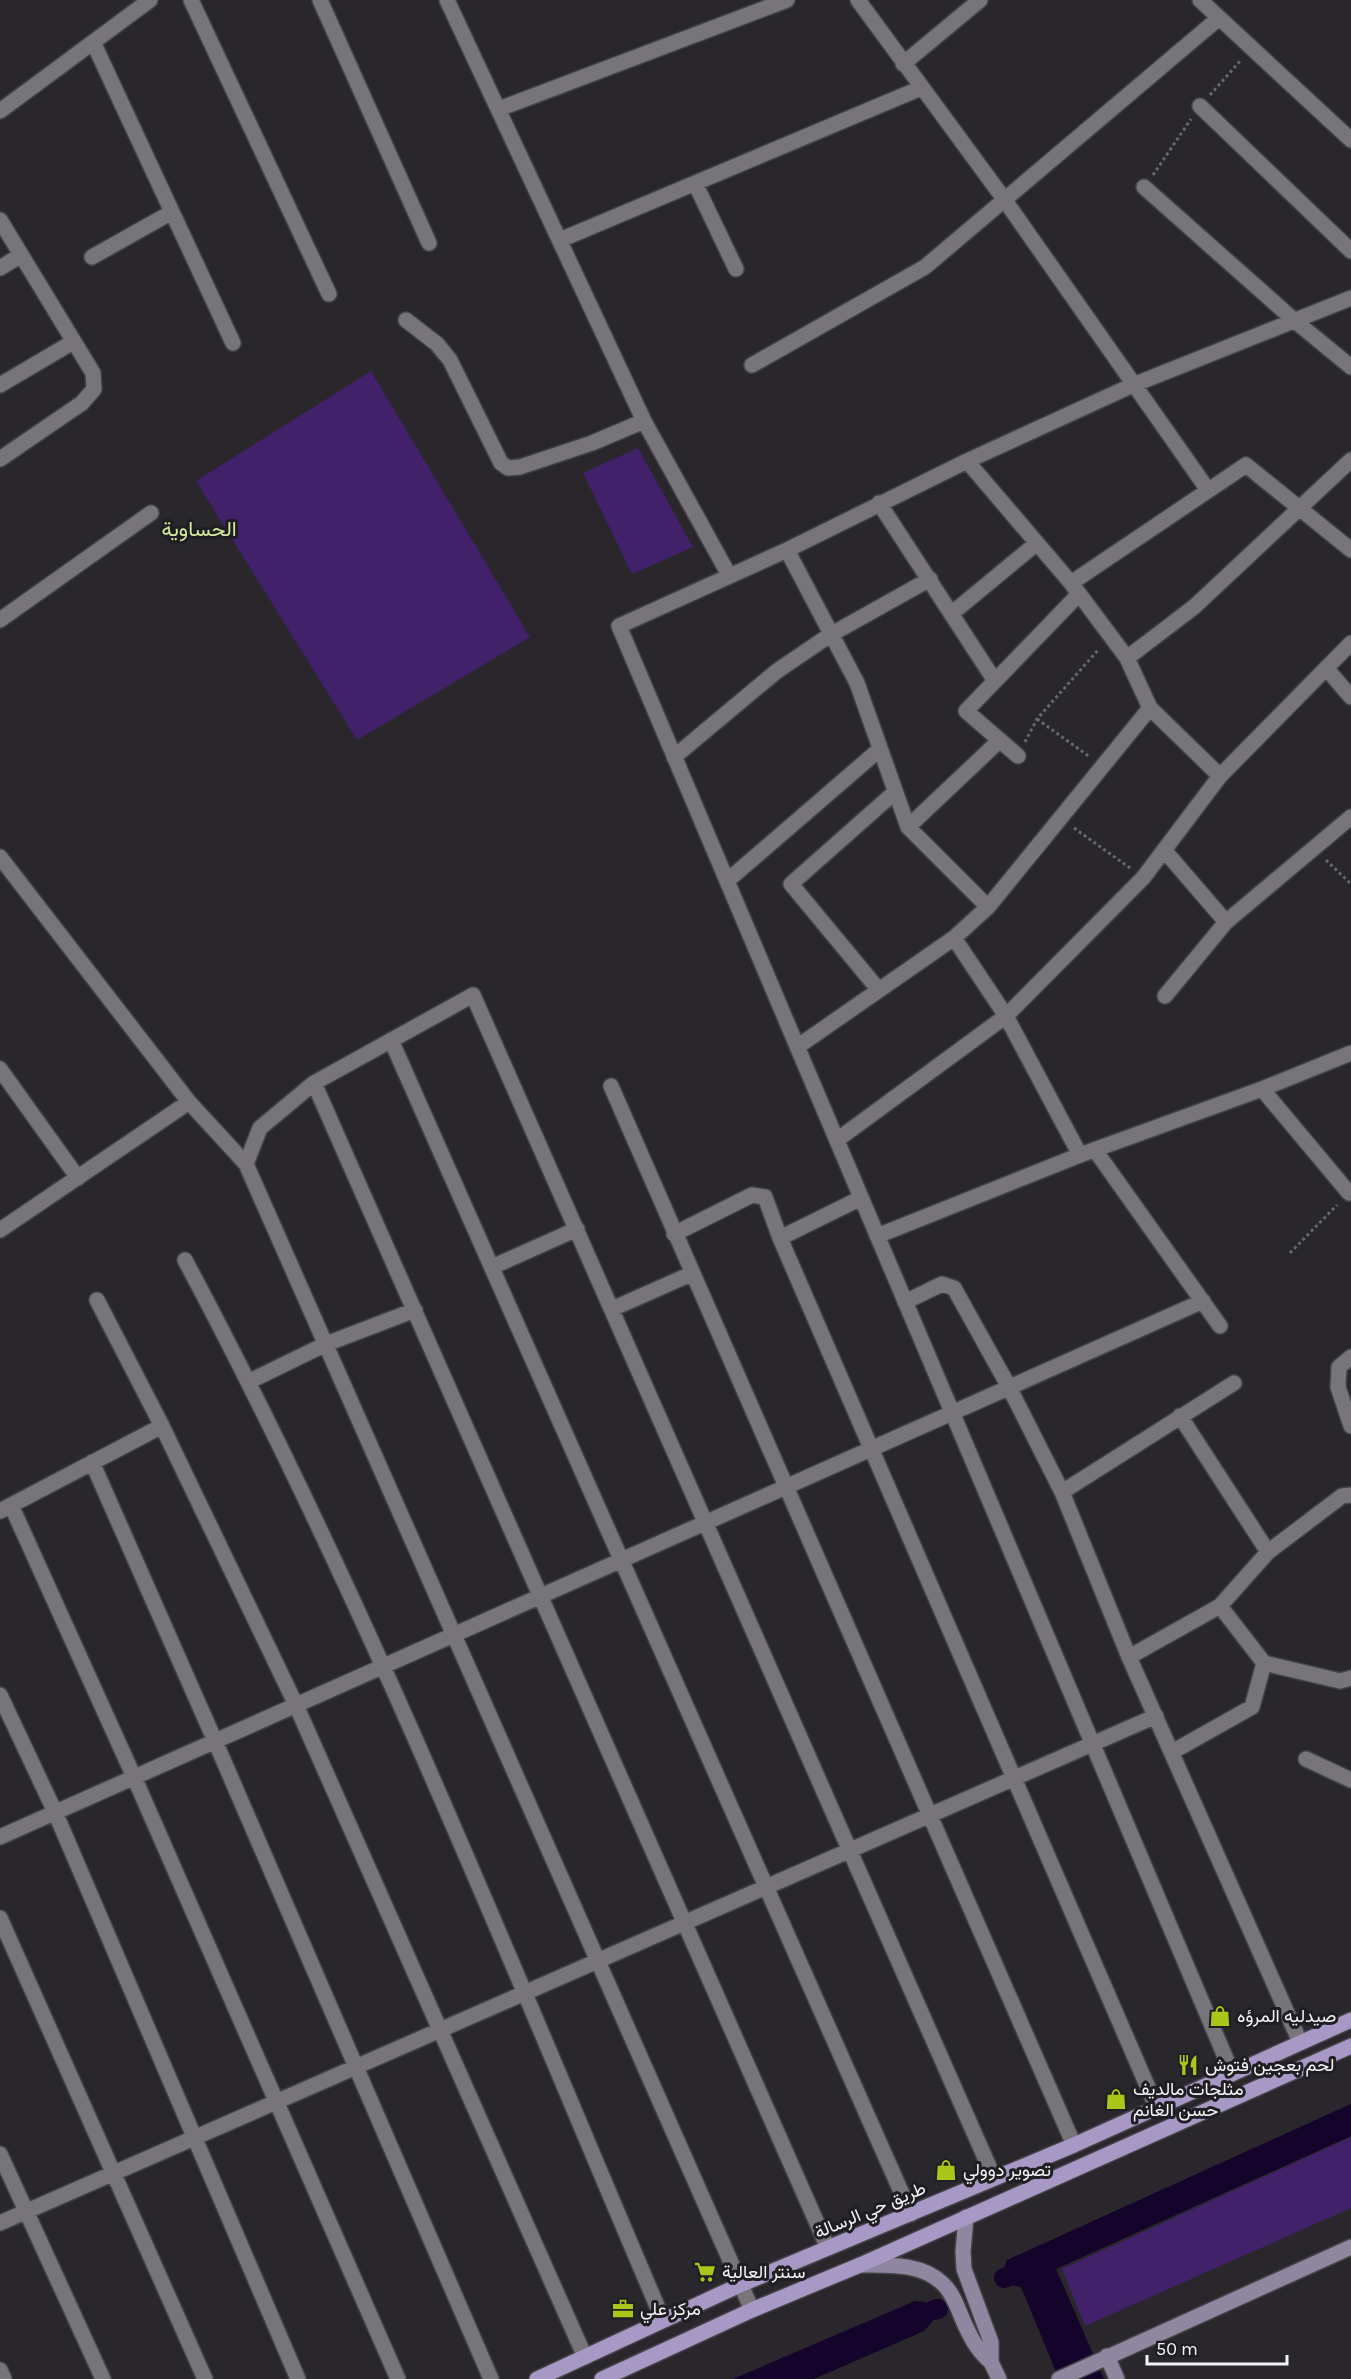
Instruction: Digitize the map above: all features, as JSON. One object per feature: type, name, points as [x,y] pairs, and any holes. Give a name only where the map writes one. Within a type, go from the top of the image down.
[{"type":"main road","name":"طريق حي الرسالة","points":[[537,2379],[742,2284],[1074,2145],[1351,2019]]},
{"type":"main road","points":[[602,2379],[752,2310],[860,2265],[1351,2046]]},
{"type":"street","points":[[0,111],[150,0]]},
{"type":"street","points":[[191,0],[330,294]]},
{"type":"street","points":[[320,0],[429,243]]},
{"type":"street","points":[[447,0],[644,421],[729,575]]},
{"type":"street","points":[[499,109],[787,0]]},
{"type":"street","points":[[858,0],[1004,200],[1208,490]]},
{"type":"street","points":[[903,64],[980,0]]},
{"type":"street","points":[[1200,0],[1351,140]]},
{"type":"street","points":[[752,365],[925,267],[1219,18]]},
{"type":"street","points":[[93,42],[233,343]]},
{"type":"street","points":[[560,240],[921,88]]},
{"type":"street","points":[[1200,106],[1351,251]]},
{"type":"street","points":[[695,183],[736,269]]},
{"type":"street","points":[[1144,188],[1295,321],[1351,367]]},
{"type":"street","points":[[92,257],[172,212]]},
{"type":"street","points":[[0,220],[93,373],[93,390],[82,403],[0,459]]},
{"type":"street","points":[[0,268],[21,255]]},
{"type":"street","points":[[1232,2073],[619,626],[786,550],[967,461],[1133,385],[1351,298]]},
{"type":"street","points":[[406,320],[444,350],[501,463],[508,468],[520,467],[592,443],[644,421]]},
{"type":"street","points":[[0,385],[74,342]]},
{"type":"street","points":[[1127,658],[1194,607],[1351,460]]},
{"type":"street","points":[[967,461],[1075,588],[1127,658],[1150,708],[1220,776]]},
{"type":"street","points":[[1018,756],[966,711],[995,681],[1075,588],[1208,490],[1246,465],[1351,550]]},
{"type":"street","points":[[879,503],[995,681]]},
{"type":"street","points":[[0,620],[151,513]]},
{"type":"street","points":[[951,614],[1037,543]]},
{"type":"street","points":[[786,550],[857,683],[908,827],[988,907]]},
{"type":"street","points":[[674,757],[777,671],[830,635],[930,579]]},
{"type":"street","points":[[837,1140],[1006,1016],[1143,878],[1220,776],[1351,643]]},
{"type":"street","points":[[1326,668],[1351,697]]},
{"type":"street","points":[[797,1047],[954,938],[988,907],[1150,708]]},
{"type":"street","points":[[908,827],[1000,740]]},
{"type":"street","points":[[727,881],[880,748]]},
{"type":"street","points":[[878,989],[791,884],[896,792]]},
{"type":"street","points":[[1165,996],[1226,922],[1351,817]]},
{"type":"street","points":[[1164,850],[1226,922]]},
{"type":"street","points":[[0,857],[189,1102],[246,1164],[752,2310]]},
{"type":"street","points":[[954,938],[1006,1016],[1088,1153],[1203,1300],[1220,1326]]},
{"type":"street","points":[[246,1164],[260,1128],[314,1083],[473,995],[994,2178]]},
{"type":"street","points":[[391,1040],[910,2214]]},
{"type":"street","points":[[878,1236],[1351,1053]]},
{"type":"street","points":[[0,1071],[78,1178]]},
{"type":"street","points":[[314,1083],[828,2248]]},
{"type":"street","points":[[611,1086],[691,1274],[1074,2145]]},
{"type":"street","points":[[1262,1089],[1349,1193]]},
{"type":"street","points":[[0,1230],[189,1102]]},
{"type":"street","points":[[674,1234],[752,1195],[765,1197],[780,1238],[1156,2106]]},
{"type":"street","points":[[780,1238],[861,1198]]},
{"type":"street","points":[[492,1267],[577,1229]]},
{"type":"street","points":[[185,1260],[250,1381],[384,1665],[663,2320]]},
{"type":"street","points":[[612,1309],[691,1274]]},
{"type":"street","points":[[905,1302],[942,1284],[954,1288],[1009,1387],[1062,1492],[1129,1657],[1300,2042]]},
{"type":"street","points":[[97,1300],[162,1426],[296,1705],[585,2357]]},
{"type":"street","points":[[0,1837],[1203,1300]]},
{"type":"street","points":[[250,1381],[326,1344],[415,1310]]},
{"type":"street","points":[[1351,1357],[1339,1367],[1338,1387],[1351,1426]]},
{"type":"street","points":[[1062,1492],[1234,1383]]},
{"type":"street","points":[[1180,1416],[1268,1552]]},
{"type":"street","points":[[162,1426],[6,1508],[134,1777],[398,2379]]},
{"type":"street","points":[[92,1462],[491,2379]]},
{"type":"street","points":[[1129,1657],[1220,1606],[1268,1552],[1342,1496],[1351,1495]]},
{"type":"street","points":[[1220,1606],[1264,1663],[1340,1681],[1351,1678]]},
{"type":"street","points":[[1172,1752],[1252,1707],[1264,1663]]},
{"type":"street","points":[[0,1695],[55,1812],[298,2379]]},
{"type":"street","points":[[0,2223],[1156,1716]]},
{"type":"street","points":[[1306,1759],[1351,1780]]},
{"type":"street","points":[[0,1918],[205,2379]]},
{"type":"street","points":[[0,2154],[103,2379]]},
{"type":"street","points":[[966,2217],[964,2269],[991,2342],[991,2362]]},
{"type":"street","points":[[1059,2379],[1351,2247]]},
{"type":"street","points":[[860,2265],[896,2265],[932,2275],[944,2285],[979,2351],[991,2362],[999,2379]]},
{"type":"street","points":[[1103,2358],[1117,2379]]},
{"type":"street","points":[[0,2370],[4,2379]]},
{"type":"path","points":[[1018,756],[1037,719],[1110,636]]},
{"type":"path","points":[[1037,719],[1103,766]]},
{"type":"path","points":[[1060,818],[1143,878]]},
{"type":"path","points":[[1314,848],[1351,884]]},
{"type":"path","points":[[1290,1253],[1349,1193]]},
{"type":"shaded area","points":[[371,371],[530,637],[357,740],[196,481]]},
{"type":"shaded area","points":[[638,448],[693,547],[632,574],[583,473]]},
{"type":"shaded area","points":[[1351,2104],[1351,2136],[1056,2269],[1104,2379],[1059,2379],[1021,2287],[1011,2285],[1008,2279],[1005,2269],[1007,2260]]},
{"type":"shaded area","points":[[1351,2137],[1351,2208],[1085,2326],[1062,2269]]},
{"type":"shaded area","points":[[915,2301],[926,2302],[934,2310],[933,2321],[924,2331],[814,2379],[733,2379]]},
{"type":"waterway","points":[[934,2310],[938,2309]]},
{"type":"place","name":"صيدليه المرؤه","points":[[1220,2016]]},
{"type":"place","name":"لحم بعجين فتوش","points":[[1188,2065]]},
{"type":"place","name":"مثلجات مالديف حسن الغانم","points":[[1116,2099]]},
{"type":"place","name":"تصوير دوولي","points":[[946,2170]]},
{"type":"place","name":"سنتر العالية","points":[[705,2272]]},
{"type":"place","name":"مركز علي","points":[[623,2309]]},
{"type":"district","name":"الحساوية","points":[[199,529]]}]
